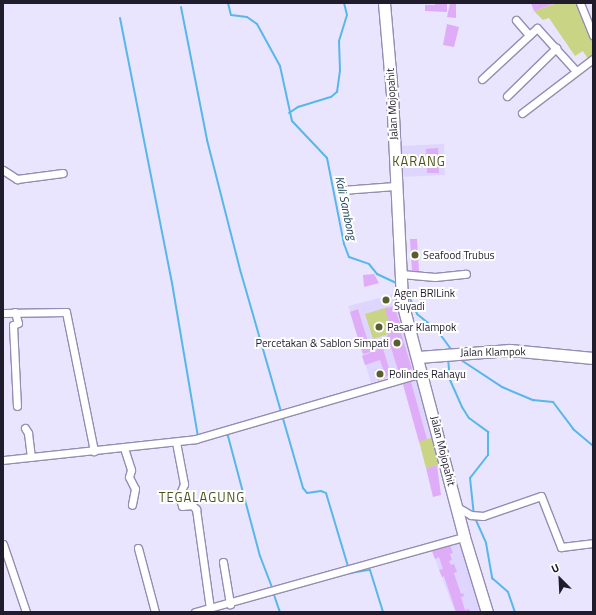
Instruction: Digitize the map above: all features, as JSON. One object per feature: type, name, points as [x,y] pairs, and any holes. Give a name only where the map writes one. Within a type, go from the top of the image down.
[{"type":"street","name":"Jalan Mojopahit","points":[[384,3],[392,95],[395,186],[402,305],[418,357],[464,537],[487,612]]},
{"type":"street","points":[[580,3],[593,36]]},
{"type":"street","points":[[516,20],[529,35]]},
{"type":"street","points":[[482,79],[537,28],[576,71]]},
{"type":"street","points":[[507,96],[556,48]]},
{"type":"street","points":[[522,113],[593,59]]},
{"type":"street","points":[[3,170],[17,179],[63,173]]},
{"type":"street","points":[[342,190],[395,186]]},
{"type":"street","points":[[401,276],[435,277],[466,274]]},
{"type":"street","points":[[15,312],[18,323],[13,325],[17,406]]},
{"type":"street","points":[[3,313],[66,312],[94,451]]},
{"type":"street","name":"Jalan Klampok","points":[[418,357],[510,350],[593,358]]},
{"type":"street","points":[[3,460],[124,448],[200,438],[422,373]]},
{"type":"street","points":[[24,428],[28,433],[30,457]]},
{"type":"street","points":[[176,442],[184,487],[179,496],[183,507],[196,508],[207,610]]},
{"type":"street","points":[[124,448],[130,469],[129,477],[134,489],[132,505]]},
{"type":"street","points":[[457,507],[474,516],[542,496],[561,547],[593,543]]},
{"type":"street","points":[[195,612],[230,604],[464,537]]},
{"type":"street","points":[[3,544],[26,612]]},
{"type":"street","points":[[138,548],[155,612]]},
{"type":"street","points":[[223,562],[230,604]]},
{"type":"shaded area","points":[[444,144],[445,175],[401,177],[399,146]]},
{"type":"shaded area","name":"Pasar Klampok","points":[[395,294],[417,369],[371,383],[348,306]]},
{"type":"shaded area","points":[[419,377],[435,437],[419,441],[402,382]]},
{"type":"shaded area","points":[[460,540],[485,612],[455,612],[431,548]]},
{"type":"green space","points":[[557,3],[578,3],[584,25],[593,41],[593,56],[588,59],[583,51],[575,56],[549,18],[543,20],[534,11]]},
{"type":"green space","points":[[388,307],[395,332],[373,339],[365,314]]},
{"type":"green space","points":[[435,437],[442,464],[426,468],[419,441]]},
{"type":"building","points":[[435,3],[447,3],[447,12],[425,11],[425,5],[435,5]]},
{"type":"building","points":[[450,3],[456,3],[456,18],[447,17]]},
{"type":"building","points":[[531,3],[556,3],[534,11]]},
{"type":"building","points":[[447,24],[459,27],[454,47],[443,45]]},
{"type":"building","points":[[438,148],[439,173],[427,173],[427,164],[414,167],[413,156],[423,155],[423,158],[426,158],[426,149]]},
{"type":"building","name":"Seafood Trubus","points":[[410,239],[417,239],[419,271],[412,271]]},
{"type":"building","points":[[374,274],[379,283],[364,287],[363,275]]},
{"type":"building","points":[[394,306],[401,326],[396,328],[397,331],[400,330],[412,369],[399,373],[387,335],[390,334],[391,329],[385,309]]},
{"type":"building","points":[[358,309],[371,352],[363,354],[350,312]]},
{"type":"building","points":[[382,345],[391,375],[386,377],[380,360],[365,365],[362,356],[377,350],[376,347]]},
{"type":"building","name":"Polindes Rahayu","points":[[382,368],[385,378],[378,381],[375,370]]},
{"type":"building","points":[[411,382],[427,439],[419,442],[403,384]]},
{"type":"building","points":[[437,465],[441,495],[433,497],[426,468]]},
{"type":"building","points":[[450,545],[453,553],[450,554],[452,560],[449,561],[451,565],[454,564],[457,572],[454,573],[461,594],[463,593],[464,596],[461,597],[465,610],[469,609],[470,612],[456,612],[444,576],[442,577],[439,570],[443,569],[439,557],[435,559],[432,551]]},
{"type":"waterway","name":"Kali Sambong","points":[[228,3],[231,15],[247,17],[257,24],[280,66],[292,121],[327,158],[344,244],[349,257],[369,264],[377,274],[398,284]]},
{"type":"waterway","points":[[289,113],[298,107],[331,97],[337,92],[340,70],[339,41],[347,15],[344,3]]},
{"type":"waterway","points":[[181,7],[207,140],[241,273],[303,488],[307,493],[321,491],[326,493],[350,573],[370,570],[383,612]]},
{"type":"waterway","points":[[120,18],[172,283],[198,436]]},
{"type":"waterway","name":"Kali Sambong","points":[[406,290],[417,314],[437,330],[452,351]]},
{"type":"waterway","points":[[448,358],[450,380],[462,407],[469,418],[488,432],[488,455],[470,478],[474,514]]},
{"type":"waterway","name":"Kali Sambong","points":[[458,358],[502,387],[533,400],[553,402],[573,429],[593,446]]},
{"type":"waterway","points":[[209,439],[226,434],[228,436],[260,556],[272,588]]},
{"type":"waterway","points":[[475,518],[486,543],[492,578],[508,592],[515,612]]},
{"type":"waterway","points":[[273,592],[280,612]]},
{"type":"place","name":"Seafood Trubus","points":[[415,255]]},
{"type":"place","name":"Agen BRILink Suyadi","points":[[386,300]]},
{"type":"place","name":"Pasar Klampok","points":[[379,327]]},
{"type":"place","name":"Percetakan & Sablon Simpati","points":[[397,343]]},
{"type":"place","name":"Polindes Rahayu","points":[[380,374]]},
{"type":"district","name":"KARANG","points":[[419,161]]},
{"type":"district","name":"TEGALAGUNG","points":[[202,497]]}]
